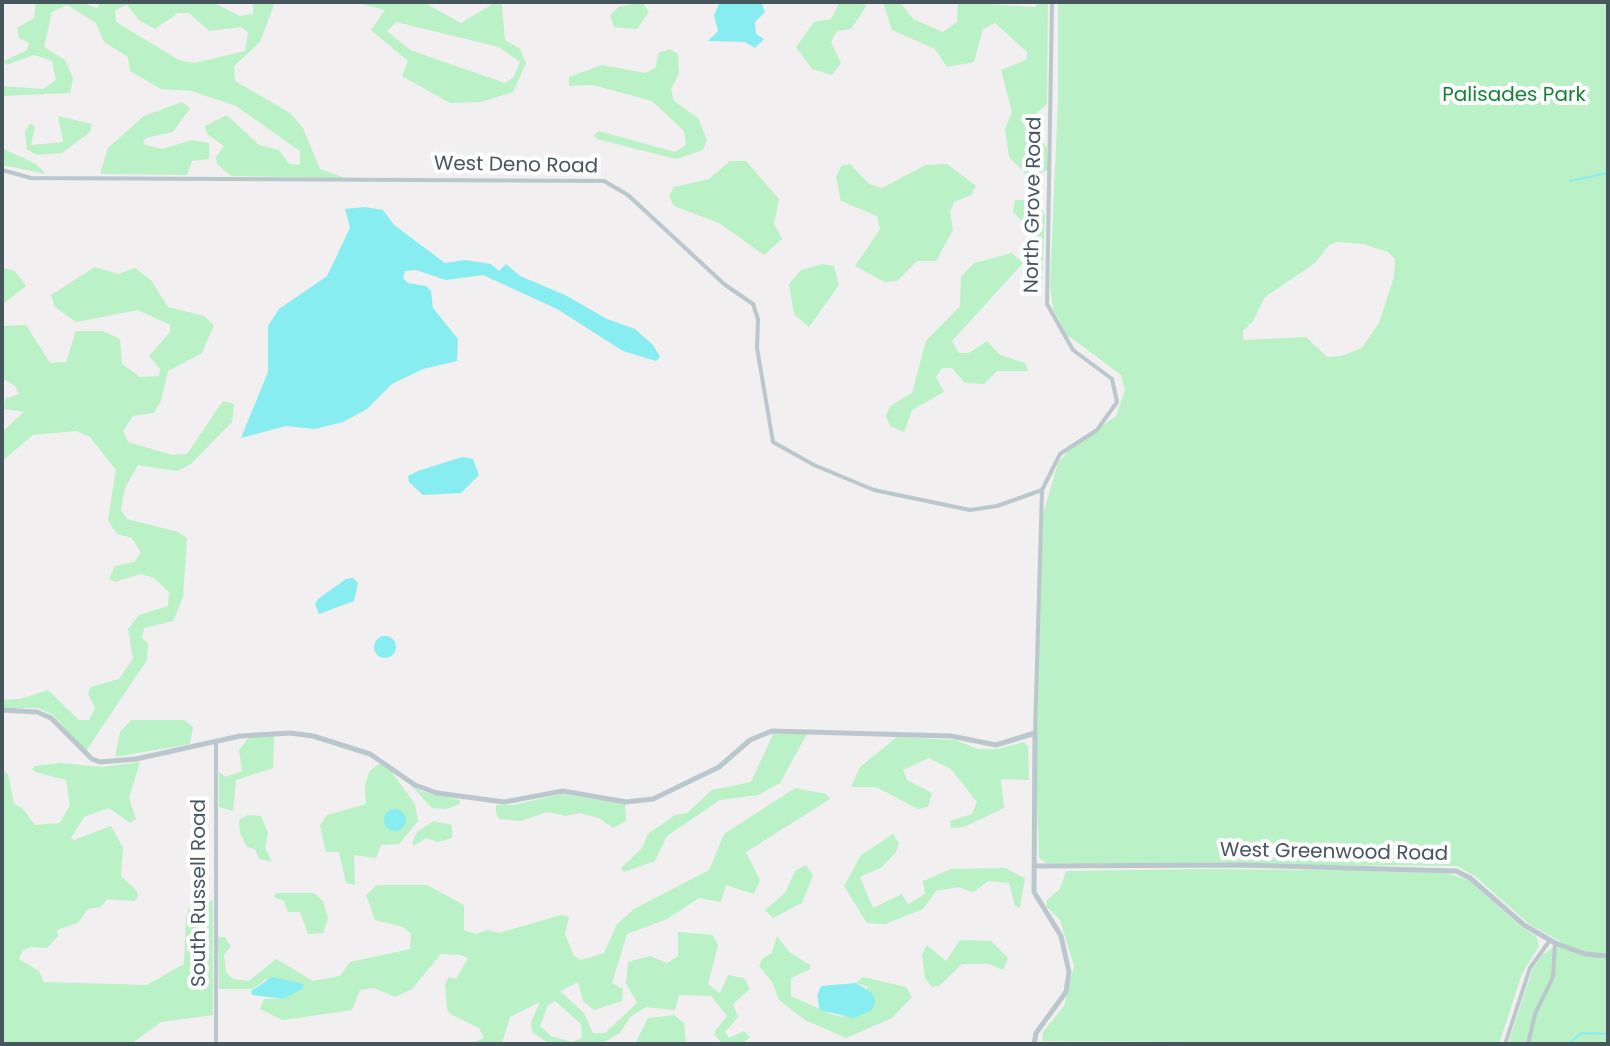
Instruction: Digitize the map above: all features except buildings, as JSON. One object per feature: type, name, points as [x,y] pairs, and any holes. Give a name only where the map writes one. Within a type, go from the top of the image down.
[{"type":"street","name":"North Grove Road","points":[[1035,733],[1042,490],[1046,474],[1060,454],[1097,430],[1117,402],[1112,379],[1073,350],[1047,304],[1052,2]]},
{"type":"street","name":"West Deno Road","points":[[2,170],[31,178],[604,181],[628,195],[724,284],[753,304],[758,319],[757,348],[773,442],[814,465],[874,490],[970,510],[997,506],[1042,490]]},
{"type":"street","points":[[2,710],[37,712],[51,718],[92,759],[100,762],[266,733],[313,736],[370,754],[415,785],[437,793],[504,802],[563,791],[626,802],[653,799],[719,767],[750,740],[772,731],[951,736],[996,745],[1035,733],[1034,892],[1061,936],[1069,972],[1066,992],[1036,1033],[1034,1044]]},
{"type":"street","name":"South Russell Road","points":[[216,742],[216,1044]]},
{"type":"street","name":"West Greenwood Road","points":[[1034,866],[1242,865],[1456,871],[1470,878],[1524,925],[1552,942],[1585,954],[1608,956]]},
{"type":"street","points":[[1505,1044],[1530,968],[1552,942]]},
{"type":"street","points":[[1528,1044],[1535,1014],[1553,977],[1552,942]]},
{"type":"green space","points":[[36,2],[80,2],[97,8],[101,2],[212,2],[240,16],[253,14],[253,2],[275,2],[260,42],[234,66],[235,81],[290,113],[303,128],[320,169],[345,178],[231,176],[217,164],[216,157],[224,146],[207,134],[205,126],[227,115],[259,145],[279,150],[289,164],[300,165],[300,151],[236,106],[191,91],[161,89],[130,71],[128,57],[104,42],[96,23],[67,5],[52,12],[44,47],[65,60],[73,78],[70,93],[2,96],[2,86],[43,89],[56,80],[52,61],[34,55],[6,65],[4,61],[27,50],[29,43],[19,38],[17,28],[34,18]],"holes":[[[127,5],[139,20],[155,29],[178,13],[189,13],[209,31],[241,27],[248,32],[245,51],[195,63],[179,60],[116,22],[115,10]]]},
{"type":"green space","points":[[353,2],[423,2],[461,23],[496,2],[502,5],[505,40],[520,49],[526,63],[513,92],[481,102],[450,103],[402,76],[408,61],[371,30],[385,10]],"holes":[[[396,22],[499,47],[520,62],[514,77],[505,83],[410,50],[387,31]]]},
{"type":"green space","points":[[642,2],[649,12],[637,29],[614,27],[610,16],[618,7]]},
{"type":"green space","points":[[840,2],[867,5],[851,29],[837,31],[831,42],[841,63],[832,75],[812,69],[796,47],[814,22],[831,19]]},
{"type":"green space","points":[[883,2],[900,2],[913,19],[943,32],[957,22],[958,2],[1035,7],[1039,2],[1048,2],[1047,104],[1032,117],[1033,130],[1047,148],[1048,170],[1030,178],[1009,157],[1005,129],[1012,112],[1001,70],[1026,60],[1027,52],[995,23],[983,29],[974,62],[947,67],[935,49],[892,30]]},
{"type":"green space","name":"Palisades Park","points":[[1058,2],[1608,2],[1608,1044],[1508,1044],[1533,968],[1542,955],[1561,942],[1529,924],[1476,877],[1457,866],[1046,863],[1039,858],[1036,770],[1042,517],[1058,463],[1069,450],[1116,416],[1125,390],[1121,375],[1066,334],[1053,309],[1050,285],[1058,101]],"holes":[[[1337,242],[1363,244],[1388,252],[1395,259],[1394,277],[1379,323],[1362,348],[1341,356],[1327,357],[1306,337],[1243,340],[1243,331],[1253,321],[1265,297],[1315,263],[1329,245]]]},
{"type":"green space","points":[[670,49],[678,54],[679,73],[671,89],[674,101],[698,118],[707,140],[703,150],[676,159],[597,139],[594,135],[599,131],[675,152],[686,145],[684,131],[652,101],[593,85],[569,86],[569,77],[602,65],[645,73],[656,67],[658,53]]},
{"type":"green space","points":[[182,102],[190,108],[173,132],[145,138],[143,144],[162,149],[192,140],[209,143],[209,159],[192,161],[187,175],[100,174],[108,148],[144,116]]},
{"type":"green space","points":[[58,116],[92,124],[90,132],[62,153],[36,155],[27,149],[25,131],[30,124],[35,126],[31,145],[63,142]]},
{"type":"green space","points":[[2,148],[36,164],[46,174],[2,165]]},
{"type":"green space","points":[[730,161],[746,161],[779,199],[774,224],[782,239],[764,255],[719,223],[674,206],[669,196],[674,187],[709,179]]},
{"type":"green space","points":[[850,164],[869,184],[882,188],[926,165],[947,164],[976,186],[971,195],[954,202],[950,212],[953,230],[936,261],[917,261],[897,281],[885,282],[855,266],[880,229],[877,216],[841,201],[836,177],[841,166]]},
{"type":"green space","points":[[1015,200],[1037,200],[1045,216],[1042,282],[1036,278],[1032,231],[1013,212]]},
{"type":"green space","points":[[1012,253],[1023,263],[952,341],[959,353],[969,353],[987,341],[1000,355],[1025,363],[1028,371],[997,371],[984,384],[965,383],[952,368],[942,368],[936,377],[944,392],[912,410],[904,432],[890,426],[886,416],[890,406],[912,393],[926,341],[960,306],[961,277],[974,263]]},
{"type":"green space","points":[[823,264],[834,266],[839,285],[809,327],[794,314],[789,284],[801,270]]},
{"type":"green space","points":[[95,267],[118,274],[135,268],[151,280],[168,307],[204,316],[214,325],[202,353],[168,371],[161,401],[154,413],[133,416],[123,431],[128,442],[172,455],[187,454],[223,401],[234,404],[232,422],[191,464],[177,471],[138,465],[125,488],[121,510],[127,519],[178,532],[187,538],[183,597],[173,621],[144,628],[142,637],[148,644],[147,660],[86,751],[53,715],[38,708],[2,708],[2,700],[20,699],[48,690],[79,720],[89,720],[95,708],[88,694],[91,687],[119,679],[133,659],[128,629],[139,615],[168,606],[169,592],[154,578],[141,574],[115,582],[109,579],[115,566],[134,562],[141,553],[132,538],[117,534],[108,520],[116,470],[90,437],[76,431],[33,435],[2,461],[2,432],[24,412],[4,409],[5,399],[19,394],[15,386],[2,378],[2,326],[26,325],[50,363],[66,362],[76,331],[103,331],[120,339],[122,364],[140,377],[159,376],[160,369],[149,356],[170,332],[170,325],[138,310],[76,322],[55,307],[51,295]]},
{"type":"green space","points":[[2,268],[15,271],[26,286],[2,305]]},
{"type":"green space","points":[[131,720],[184,720],[193,727],[190,744],[115,757],[120,732]]},
{"type":"green space","points":[[773,734],[807,734],[780,783],[758,795],[720,800],[667,836],[655,861],[624,872],[621,868],[642,848],[648,834],[675,815],[687,813],[712,790],[751,782]]},
{"type":"green space","points":[[274,735],[273,768],[236,780],[233,811],[219,807],[219,772],[226,777],[242,771],[239,750],[248,738]]},
{"type":"green space","points":[[897,737],[955,740],[978,749],[999,749],[1023,742],[1028,746],[1029,780],[1001,779],[1004,808],[964,827],[951,828],[950,821],[972,814],[977,802],[951,769],[929,758],[903,770],[907,780],[932,793],[928,807],[918,809],[876,787],[851,787],[860,767]]},
{"type":"green space","points":[[140,762],[129,798],[136,819],[130,823],[109,808],[84,817],[71,838],[74,840],[111,826],[123,848],[121,876],[137,891],[138,897],[134,901],[107,899],[101,907],[88,909],[78,923],[57,930],[58,936],[47,948],[31,947],[22,951],[19,959],[39,971],[44,982],[147,985],[184,964],[186,916],[193,899],[213,901],[213,1015],[161,1022],[131,1044],[2,1044],[3,770],[8,774],[14,804],[23,809],[35,825],[60,823],[70,805],[66,780],[35,772],[32,769],[35,766],[60,763],[102,767]]},
{"type":"green space","points":[[386,764],[415,804],[418,821],[399,844],[381,845],[376,858],[354,855],[355,885],[346,883],[339,852],[326,852],[320,826],[327,815],[366,804],[365,786],[369,772],[377,765]]},
{"type":"green space","points":[[410,784],[421,791],[460,800],[460,804],[446,809],[432,808]]},
{"type":"green space","points":[[795,788],[826,794],[830,799],[746,852],[760,880],[754,894],[726,885],[721,902],[699,898],[667,919],[627,934],[612,983],[623,989],[622,1001],[594,1010],[583,1001],[578,982],[560,991],[584,1013],[593,1033],[605,1033],[637,1003],[626,983],[628,962],[650,956],[667,963],[678,956],[678,932],[713,935],[718,945],[708,984],[720,993],[728,975],[744,978],[750,989],[733,1004],[738,1017],[725,1032],[729,1038],[744,1031],[750,1037],[742,1044],[723,1044],[715,1036],[715,1031],[727,1016],[711,996],[679,995],[675,1010],[646,1007],[630,1017],[620,1033],[600,1044],[550,1044],[532,1032],[531,1022],[540,1002],[510,1017],[502,1043],[470,1044],[484,1038],[479,1028],[450,1014],[447,1009],[445,984],[449,977],[456,979],[468,958],[460,955],[441,954],[412,989],[395,997],[374,988],[360,990],[352,1010],[283,1020],[260,1009],[264,999],[283,999],[266,979],[253,989],[219,989],[218,937],[225,937],[231,947],[224,954],[226,972],[233,979],[249,981],[276,959],[313,981],[340,976],[350,962],[410,949],[411,934],[403,927],[375,920],[366,895],[377,885],[427,885],[464,905],[464,930],[476,934],[487,930],[499,933],[561,915],[569,917],[565,934],[574,956],[581,960],[604,953],[617,924],[634,909],[709,870],[724,834]],"holes":[[[555,1001],[581,1024],[582,1038],[572,1042],[551,1036],[540,1026],[548,1005]]]},
{"type":"green space","points":[[562,794],[625,804],[626,821],[613,828],[599,818],[580,813],[566,816],[548,812],[520,821],[499,819],[496,813],[496,805],[514,805]]},
{"type":"green space","points":[[247,815],[261,816],[268,833],[265,848],[272,862],[259,859],[255,849],[247,847],[240,833],[239,820]]},
{"type":"green space","points":[[434,821],[452,825],[452,838],[438,842],[426,838],[414,846],[412,842],[418,831]]},
{"type":"green space","points":[[893,834],[899,843],[896,852],[882,867],[860,877],[873,908],[902,894],[908,904],[925,894],[923,881],[951,869],[1005,868],[1025,878],[1020,908],[1015,906],[1009,883],[989,881],[973,892],[958,887],[936,891],[923,909],[885,924],[867,923],[844,886],[861,855]]},
{"type":"green space","points":[[806,865],[813,875],[802,903],[773,918],[765,910],[785,893],[795,871]]},
{"type":"green space","points":[[1066,871],[1439,871],[1468,880],[1520,926],[1536,936],[1539,946],[1522,974],[1499,1044],[1042,1041],[1043,1032],[1064,1006],[1074,966],[1060,920],[1046,906],[1047,900],[1060,889]]},
{"type":"green space","points":[[276,893],[314,893],[323,901],[328,918],[323,933],[308,934],[300,912],[288,912],[284,901],[274,897]]},
{"type":"green space","points":[[777,936],[789,952],[810,965],[810,969],[791,978],[791,996],[842,1017],[868,987],[856,983],[863,977],[906,987],[912,997],[892,1018],[846,1038],[805,1020],[779,1000],[772,982],[759,966],[763,958],[772,953]]},
{"type":"green space","points":[[960,940],[991,941],[1008,958],[1003,970],[989,964],[962,964],[939,986],[932,987],[925,978],[922,954],[927,945],[946,961]]},
{"type":"green space","points":[[674,1015],[684,1023],[686,1044],[635,1044],[648,1018]]},
{"type":"water","points":[[720,2],[762,4],[765,12],[755,22],[756,34],[764,39],[755,48],[745,42],[708,41],[718,31],[714,15]]},
{"type":"water","points":[[365,207],[383,210],[394,225],[445,263],[465,260],[491,264],[499,271],[506,264],[520,276],[565,295],[607,319],[635,329],[653,345],[660,357],[656,361],[623,351],[557,309],[483,275],[446,280],[416,270],[405,271],[403,278],[408,283],[426,286],[431,291],[433,308],[458,339],[457,361],[423,369],[392,384],[367,409],[343,422],[315,429],[286,426],[241,438],[268,372],[268,326],[279,309],[327,276],[350,228],[345,209]]},
{"type":"water","points":[[462,457],[473,459],[479,475],[461,493],[423,495],[409,482],[408,476],[418,471]]},
{"type":"water","points":[[353,578],[358,583],[354,601],[319,614],[315,604],[318,599],[346,579]]},
{"type":"water","points":[[385,636],[393,639],[396,647],[393,655],[385,658],[377,655],[374,647],[377,639]]},
{"type":"water","points":[[395,809],[403,812],[406,820],[403,828],[395,831],[387,828],[384,820],[387,812]]},
{"type":"water","points":[[272,977],[304,984],[302,989],[283,999],[252,995],[251,991]]},
{"type":"water","points":[[856,983],[872,993],[875,1001],[872,1010],[854,1018],[820,1010],[817,996],[821,986]]},
{"type":"waterway","points":[[1570,181],[1608,173]]},
{"type":"waterway","points":[[1569,1044],[1581,1033],[1608,1034]]}]
